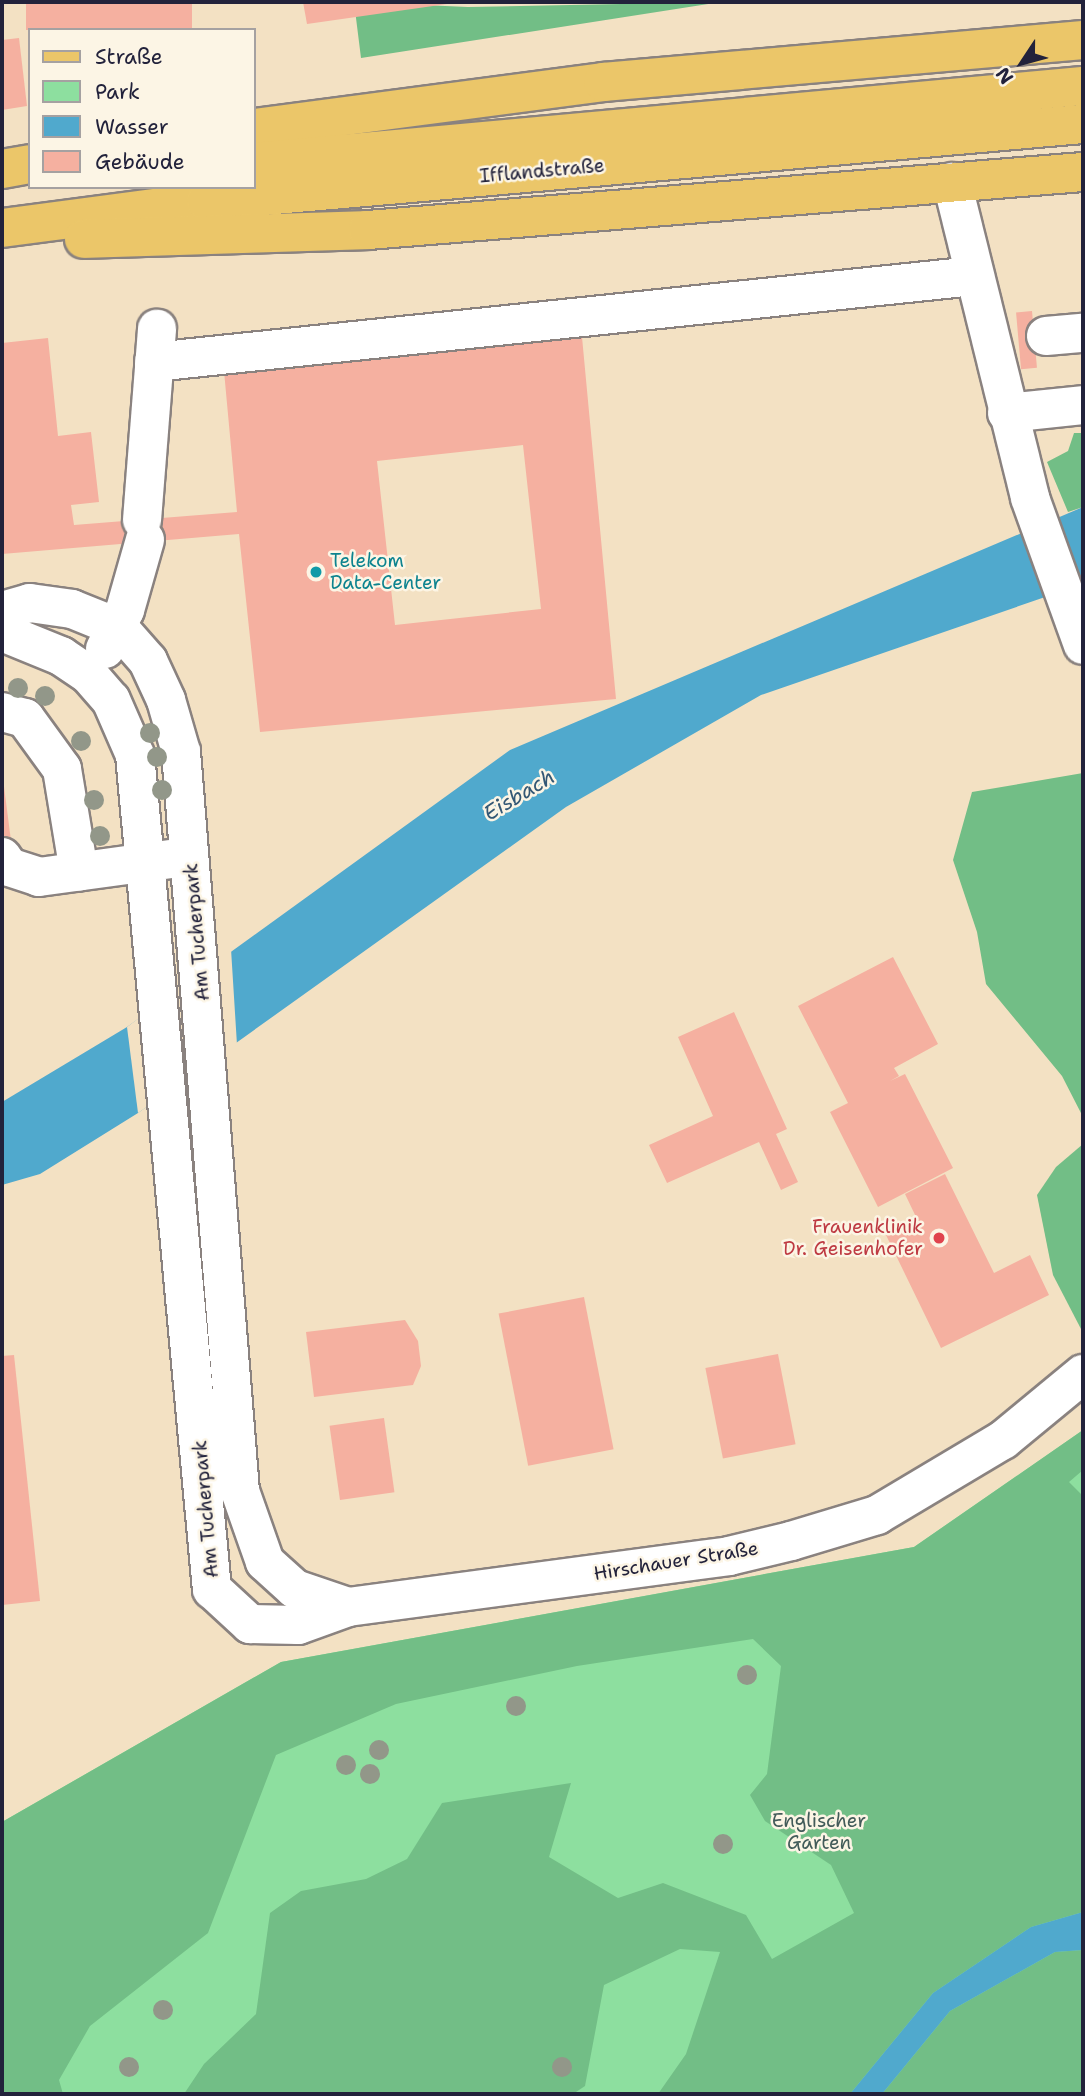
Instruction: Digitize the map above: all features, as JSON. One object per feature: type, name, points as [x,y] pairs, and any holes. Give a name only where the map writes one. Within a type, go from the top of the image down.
[{"type":"main road","points":[[256,128],[603,82],[1083,40]]},
{"type":"main road","name":"Ifflandstraße","points":[[256,162],[1083,86]]},
{"type":"main road","name":"Ifflandstraße","points":[[2,228],[206,201],[1083,124]]},
{"type":"main road","points":[[2,169],[28,164]]},
{"type":"main road","points":[[2,239],[368,230],[1083,172]]},
{"type":"main road","points":[[2,186],[28,184]]},
{"type":"street","points":[[952,182],[1030,498],[1077,634]]},
{"type":"street","points":[[89,675],[119,628],[144,530],[155,345],[974,276]]},
{"type":"street","points":[[1007,413],[1083,405]]},
{"type":"street","name":"Am Tucherpark","points":[[2,611],[30,603],[62,608],[119,628],[148,661],[170,713],[181,752],[194,936],[213,1094],[240,1491],[265,1562],[295,1589],[348,1606]]},
{"type":"street","name":"Am Tucherpark","points":[[2,632],[61,656],[89,675],[111,700],[135,755],[212,1589],[250,1624],[269,1629],[348,1606]]},
{"type":"street","points":[[2,712],[25,718],[62,769],[79,872]]},
{"type":"street","points":[[2,857],[9,867],[39,877],[190,857]]},
{"type":"street","name":"Hirschauer Straße","points":[[348,1606],[729,1556],[877,1515],[1003,1440],[1083,1374]]},
{"type":"green space","points":[[354,2],[468,7],[721,2],[361,58]]},
{"type":"green space","points":[[1074,433],[1083,433],[1083,507],[1068,512],[1047,462],[1068,451]]},
{"type":"green space","points":[[1083,773],[1083,1117],[1062,1076],[986,984],[977,932],[953,860],[972,792]]},
{"type":"green space","points":[[1083,1144],[1081,1329],[1053,1275],[1037,1195],[1056,1167]]},
{"type":"green space","name":"Englischer Garten","points":[[1083,1430],[1083,2094],[2,2094],[2,1822],[281,1662],[914,1547]]},
{"type":"green space","name":"Englischer Garten","points":[[1083,1430],[1083,1470],[1069,1482],[1083,1496],[1083,1912],[1031,1927],[933,1993],[850,2094],[658,2094],[686,2054],[720,1952],[680,1949],[604,1985],[585,2086],[573,2094],[184,2094],[204,2064],[256,2014],[270,1913],[301,1891],[366,1879],[407,1859],[442,1803],[571,1783],[549,1857],[618,1898],[663,1883],[746,1915],[772,1959],[854,1913],[831,1865],[765,1821],[750,1795],[767,1774],[781,1666],[753,1639],[577,1666],[396,1704],[276,1755],[208,1933],[90,2026],[59,2080],[63,2094],[2,2094],[2,1822],[281,1662],[914,1547]]},
{"type":"green space","points":[[1083,1950],[1083,2094],[882,2094],[950,2011],[1055,1952]]},
{"type":"water","name":"Eisbach","points":[[1083,507],[1083,584],[761,695],[566,807],[138,1113],[40,1174],[2,1185],[2,1102],[127,1027],[510,750]]},
{"type":"water","points":[[1083,1912],[1083,1950],[1055,1952],[950,2011],[882,2094],[850,2094],[933,1993],[1031,1927]]},
{"type":"pier","points":[[231,949],[237,1045],[138,1113],[127,1027]]},
{"type":"building","points":[[26,2],[192,2],[192,28],[26,30]]},
{"type":"building","points":[[303,2],[454,2],[454,3],[307,24]]},
{"type":"building","points":[[19,38],[27,106],[2,110],[2,40]]},
{"type":"building","points":[[1032,311],[1037,368],[1021,369],[1016,312]]},
{"type":"building","name":"Telekom Data-Center","points":[[582,337],[616,699],[260,732],[239,534],[2,554],[2,343],[48,338],[58,436],[91,432],[99,502],[71,505],[74,525],[237,512],[224,371]],"holes":[[[523,445],[541,609],[395,625],[377,461]]]},
{"type":"building","points":[[2,771],[11,841],[2,842]]},
{"type":"building","points":[[893,957],[938,1044],[894,1068],[899,1076],[890,1081],[905,1074],[953,1168],[878,1207],[830,1112],[848,1103],[798,1006]]},
{"type":"building","points":[[734,1012],[787,1129],[776,1134],[798,1182],[781,1190],[759,1142],[667,1183],[649,1145],[713,1116],[678,1037]]},
{"type":"building","points":[[945,1174],[994,1273],[1030,1255],[1049,1295],[941,1348],[886,1235],[917,1219],[905,1194]]},
{"type":"building","points":[[584,1297],[614,1449],[528,1466],[499,1314]]},
{"type":"building","points":[[405,1320],[418,1341],[421,1366],[413,1385],[314,1397],[306,1332]]},
{"type":"building","points":[[778,1354],[796,1444],[723,1458],[705,1368]]},
{"type":"building","points":[[14,1355],[40,1601],[2,1605],[2,1356]]},
{"type":"building","points":[[384,1418],[394,1492],[340,1500],[330,1426]]},
{"type":"place","name":"Telekom Data-Center","points":[[316,572]]},
{"type":"place","name":"Frauenklinik Dr. Geisenhofer","points":[[939,1238]]}]
